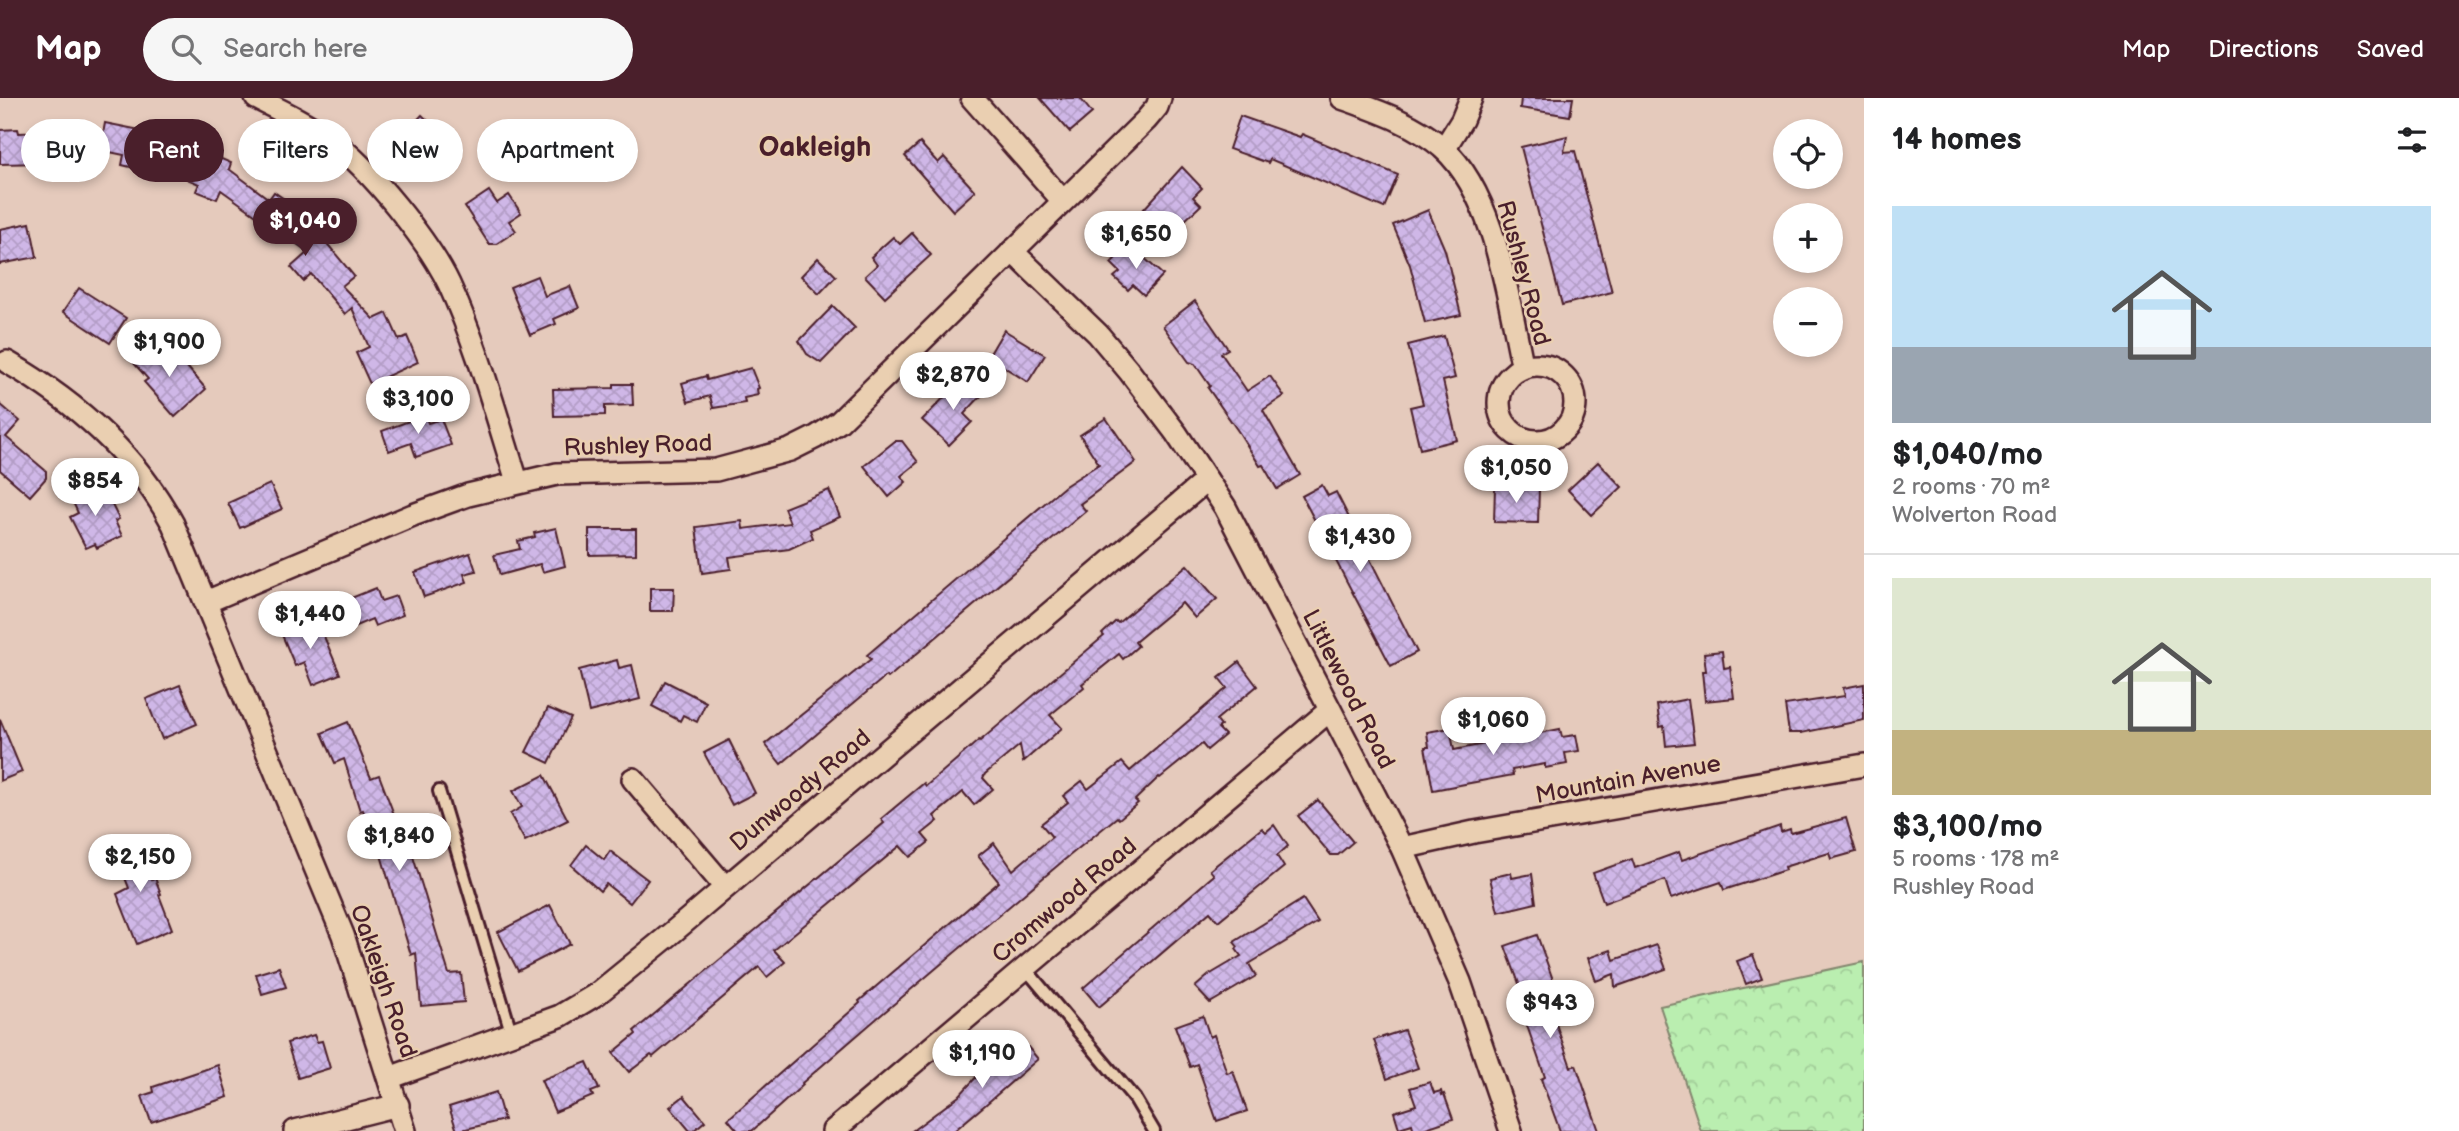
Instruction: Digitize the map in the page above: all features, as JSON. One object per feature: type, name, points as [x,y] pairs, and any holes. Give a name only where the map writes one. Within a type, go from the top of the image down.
[{"type":"street","points":[[257,98],[296,117],[334,141],[366,172],[415,231],[447,281],[473,341],[517,481]]},
{"type":"street","points":[[972,98],[1063,201]]},
{"type":"street","name":"Rushley Road","points":[[206,603],[413,515],[517,481],[557,474],[716,470],[790,450],[816,437],[839,422],[1152,113],[1160,98]]},
{"type":"street","name":"Rushley Road","points":[[1342,98],[1392,116],[1420,131],[1444,149],[1465,174],[1490,232],[1523,368]]},
{"type":"street","points":[[1444,149],[1462,120],[1471,98]]},
{"type":"street","name":"Littlewood Road","points":[[1012,251],[1098,334],[1176,433],[1225,507],[1402,848],[1460,982],[1511,1131]]},
{"type":"street","name":"Oakleigh Road","points":[[8,362],[34,377],[90,419],[129,460],[160,499],[173,524],[343,935],[405,1131]]},
{"type":"street","name":"Dunwoody Road","points":[[389,1078],[560,1016],[597,994],[1207,480]]},
{"type":"street","name":"Cromwood Road","points":[[833,1131],[1330,710]]},
{"type":"street","name":"Mountain Avenue","points":[[1402,848],[1474,832],[1864,765]]},
{"type":"street","points":[[633,779],[725,887]]},
{"type":"street","points":[[295,1131],[398,1105]]},
{"type":"lane","points":[[439,791],[512,1035]]},
{"type":"lane","points":[[1024,968],[1135,1098],[1154,1131]]},
{"type":"green space","points":[[1864,962],[1864,1131],[1701,1131],[1660,1006]]},
{"type":"building","points":[[1040,98],[1080,98],[1092,113],[1070,132]]},
{"type":"building","points":[[1521,98],[1573,98],[1570,116],[1520,108]]},
{"type":"building","points":[[1240,116],[1300,137],[1302,134],[1398,175],[1384,208],[1270,159],[1268,163],[1229,149]]},
{"type":"building","points":[[110,124],[124,127],[124,155],[110,152]]},
{"type":"building","points":[[18,129],[21,133],[21,164],[0,164],[0,130]]},
{"type":"building","points":[[1567,136],[1564,152],[1575,151],[1612,292],[1562,305],[1521,147]]},
{"type":"building","points":[[920,143],[938,163],[944,157],[975,191],[953,211],[905,156]]},
{"type":"building","points":[[224,160],[231,163],[229,169],[238,176],[238,182],[246,182],[269,199],[274,192],[307,215],[305,217],[354,276],[342,286],[374,319],[387,313],[399,340],[407,336],[418,362],[370,384],[356,353],[369,347],[352,308],[345,314],[311,274],[303,281],[291,267],[308,252],[221,190],[217,199],[196,191],[199,184],[194,182],[224,182]]},
{"type":"building","points":[[1182,167],[1202,188],[1193,197],[1201,205],[1183,222],[1176,214],[1160,229],[1142,211]]},
{"type":"building","points":[[489,191],[497,203],[509,195],[521,213],[509,221],[516,231],[496,244],[489,244],[465,207]]},
{"type":"building","points":[[1428,210],[1445,250],[1461,315],[1425,323],[1410,265],[1393,225]]},
{"type":"building","points":[[30,223],[37,257],[0,264],[0,229]]},
{"type":"building","points":[[912,233],[931,255],[885,297],[865,276],[877,265],[871,257],[893,237],[900,244]]},
{"type":"building","points":[[1129,244],[1163,275],[1144,295],[1133,285],[1128,290],[1114,277],[1120,272],[1111,263]]},
{"type":"building","points":[[818,258],[836,276],[819,294],[801,276]]},
{"type":"building","points":[[537,276],[545,296],[570,286],[579,308],[554,319],[556,324],[530,335],[510,287]]},
{"type":"building","points":[[79,288],[126,318],[110,343],[63,312]]},
{"type":"building","points":[[1195,301],[1228,349],[1221,353],[1247,391],[1270,376],[1284,396],[1263,410],[1300,475],[1277,489],[1208,388],[1210,386],[1195,364],[1189,362],[1163,326]]},
{"type":"building","points":[[833,306],[855,328],[821,363],[807,354],[799,341]]},
{"type":"building","points":[[1004,330],[1045,355],[1028,382],[988,357]]},
{"type":"building","points":[[1444,336],[1455,378],[1443,381],[1457,440],[1420,449],[1410,407],[1423,404],[1408,345]]},
{"type":"building","points":[[154,342],[171,360],[177,355],[206,389],[175,417],[144,382],[148,379],[132,361]]},
{"type":"building","points":[[751,368],[759,388],[758,395],[744,398],[745,403],[713,408],[710,396],[688,402],[682,383],[706,376],[707,380]]},
{"type":"building","points":[[964,377],[982,395],[964,414],[972,422],[949,445],[922,420]]},
{"type":"building","points":[[614,384],[632,384],[633,405],[605,406],[605,415],[554,416],[553,389],[614,388]]},
{"type":"building","points":[[0,404],[20,421],[6,437],[46,471],[46,478],[30,496],[0,470]]},
{"type":"building","points":[[425,415],[428,423],[441,419],[451,445],[416,457],[411,443],[389,451],[382,431]]},
{"type":"building","points":[[1106,418],[1136,462],[1080,504],[1086,511],[888,678],[886,676],[781,764],[765,744],[871,659],[867,655],[1065,486],[1099,464],[1080,435]]},
{"type":"building","points":[[895,441],[902,441],[918,462],[901,476],[906,482],[889,497],[864,466]]},
{"type":"building","points":[[1598,462],[1622,487],[1592,515],[1568,490]]},
{"type":"building","points":[[270,484],[282,509],[240,528],[228,503]]},
{"type":"building","points":[[96,485],[101,496],[106,493],[119,519],[115,521],[122,536],[97,548],[95,544],[86,548],[70,517],[78,513],[71,498]]},
{"type":"building","points":[[1322,485],[1328,496],[1336,492],[1417,652],[1391,666],[1302,496]]},
{"type":"building","points":[[1495,486],[1539,488],[1538,523],[1494,522]]},
{"type":"building","points":[[829,490],[840,517],[810,530],[813,538],[789,549],[729,557],[731,569],[702,573],[696,527],[742,521],[743,529],[790,523],[784,508]]},
{"type":"building","points":[[556,528],[565,566],[543,572],[540,564],[500,575],[494,555],[520,549],[518,541],[535,537],[534,533]]},
{"type":"building","points":[[589,529],[636,529],[636,554],[589,555]]},
{"type":"building","points":[[470,553],[476,571],[464,574],[467,582],[424,597],[415,572]]},
{"type":"building","points":[[1187,565],[1217,599],[1195,618],[1182,603],[1135,642],[1138,646],[1123,659],[1119,654],[1050,715],[1062,728],[1023,762],[1020,745],[985,774],[983,778],[993,789],[974,805],[963,792],[934,816],[938,821],[922,834],[929,842],[910,857],[900,846],[774,950],[785,962],[767,977],[759,967],[653,1057],[651,1055],[629,1072],[613,1053],[636,1034],[634,1031],[884,823],[881,819],[924,783],[926,786],[1104,636],[1102,634],[1116,621],[1118,623]]},
{"type":"building","points":[[376,588],[381,601],[396,596],[403,615],[375,626],[372,619],[351,628],[341,602]]},
{"type":"building","points":[[650,588],[674,588],[673,611],[650,611]]},
{"type":"building","points":[[305,619],[310,631],[320,627],[340,674],[313,685],[304,662],[295,666],[280,630]]},
{"type":"building","points":[[1722,651],[1724,668],[1730,667],[1734,698],[1705,701],[1702,671],[1706,671],[1704,653]]},
{"type":"building","points":[[617,660],[619,668],[632,665],[640,699],[589,712],[579,670]]},
{"type":"building","points":[[1239,662],[1257,686],[1216,720],[1221,726],[1218,728],[1225,735],[1207,750],[1202,744],[1159,777],[1135,800],[1138,803],[1063,861],[875,1020],[802,1083],[803,1085],[752,1131],[738,1131],[728,1119],[860,1003],[859,1001],[999,882],[978,856],[994,843],[1013,870],[1052,837],[1041,824],[1068,802],[1063,796],[1082,781],[1088,789],[1122,762],[1130,771],[1227,688],[1219,678]]},
{"type":"building","points":[[665,681],[706,702],[697,722],[683,715],[680,721],[652,706]]},
{"type":"building","points":[[1864,684],[1864,720],[1789,733],[1785,705],[1845,696],[1843,688]]},
{"type":"building","points":[[180,685],[197,724],[162,739],[146,699]]},
{"type":"building","points":[[1688,699],[1694,743],[1666,746],[1664,726],[1660,727],[1657,705]]},
{"type":"building","points":[[548,708],[571,718],[549,763],[526,752]]},
{"type":"building","points":[[0,719],[22,772],[0,781]]},
{"type":"building","points":[[348,722],[371,778],[379,775],[403,838],[407,837],[449,974],[461,973],[464,1002],[421,1006],[416,953],[411,955],[372,825],[369,826],[363,810],[360,811],[344,759],[335,763],[322,733]]},
{"type":"building","points":[[1450,728],[1454,750],[1560,729],[1562,737],[1576,735],[1579,751],[1565,753],[1567,764],[1545,768],[1545,764],[1512,770],[1513,775],[1433,790],[1425,747],[1429,747],[1427,732]]},
{"type":"building","points":[[729,740],[755,793],[732,805],[704,753]]},
{"type":"building","points":[[544,775],[568,820],[525,841],[510,814],[522,807],[513,791]]},
{"type":"building","points":[[1318,800],[1353,842],[1338,855],[1331,855],[1298,816]]},
{"type":"building","points":[[1846,818],[1856,852],[1831,859],[1829,853],[1724,890],[1721,882],[1671,899],[1665,880],[1604,903],[1593,873],[1632,859],[1635,868],[1679,852],[1682,860],[1780,826],[1781,832],[1790,829],[1791,833]]},
{"type":"building","points":[[1274,825],[1288,846],[1277,856],[1284,867],[1218,921],[1210,912],[1099,1007],[1083,988],[1214,875],[1210,870],[1262,828],[1266,832]]},
{"type":"building","points":[[135,837],[152,879],[155,878],[172,929],[137,944],[117,894],[129,888],[112,845]]},
{"type":"building","points":[[586,845],[604,860],[610,851],[648,880],[630,903],[606,884],[600,891],[571,865]]},
{"type":"building","points":[[1511,873],[1512,878],[1532,874],[1536,903],[1498,912],[1490,878]]},
{"type":"building","points":[[1303,899],[1318,922],[1249,964],[1256,976],[1210,1003],[1195,987],[1209,975],[1241,956],[1234,942]]},
{"type":"building","points":[[550,905],[570,944],[518,971],[498,932]]},
{"type":"building","points":[[1537,935],[1553,980],[1542,984],[1571,1067],[1576,1065],[1599,1131],[1560,1131],[1541,1079],[1545,1077],[1526,1023],[1533,1021],[1505,946]]},
{"type":"building","points":[[1657,945],[1666,969],[1615,987],[1614,974],[1596,981],[1588,958],[1611,950],[1614,960]]},
{"type":"building","points":[[1753,955],[1762,978],[1746,984],[1737,961]]},
{"type":"building","points":[[279,967],[286,987],[262,994],[256,974]]},
{"type":"building","points":[[1203,1016],[1210,1037],[1214,1035],[1227,1073],[1233,1071],[1247,1111],[1217,1121],[1197,1064],[1190,1067],[1175,1026]]},
{"type":"building","points":[[1404,1030],[1418,1068],[1387,1079],[1374,1040]]},
{"type":"building","points":[[314,1035],[317,1042],[322,1041],[330,1068],[298,1078],[287,1043]]},
{"type":"building","points":[[1021,1039],[1038,1059],[985,1105],[954,1131],[912,1131],[959,1096],[979,1074],[981,1076]]},
{"type":"building","points":[[587,1062],[599,1089],[591,1092],[593,1096],[555,1112],[541,1080]]},
{"type":"building","points":[[218,1065],[228,1097],[151,1122],[142,1096],[154,1092],[153,1087]]},
{"type":"building","points":[[1430,1082],[1434,1093],[1441,1091],[1442,1095],[1444,1094],[1453,1119],[1417,1131],[1414,1131],[1412,1124],[1399,1128],[1394,1112],[1416,1105],[1410,1088]]},
{"type":"building","points":[[496,1092],[504,1120],[457,1131],[449,1107]]},
{"type":"building","points":[[684,1096],[705,1121],[693,1131],[690,1131],[670,1107]]},
{"type":"district","name":"Oakleigh","points":[[815,146]]}]
